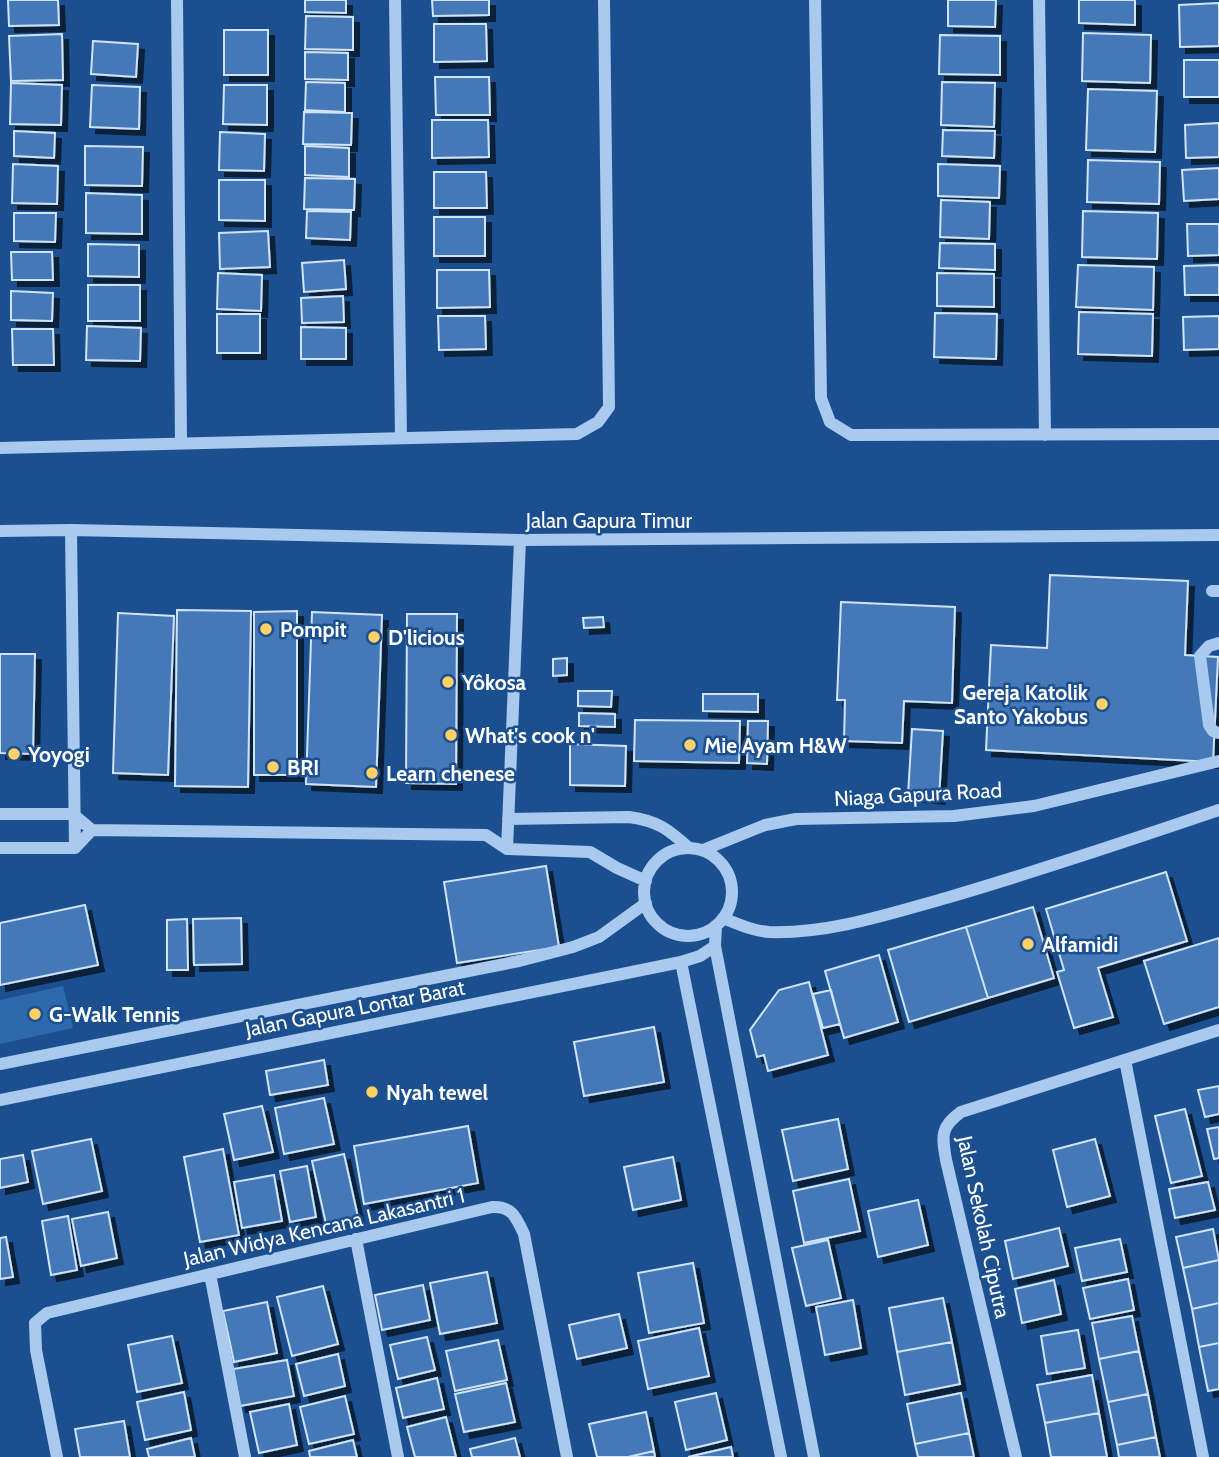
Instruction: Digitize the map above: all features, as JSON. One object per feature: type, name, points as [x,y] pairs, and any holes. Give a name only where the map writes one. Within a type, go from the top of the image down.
[{"type":"street","points":[[177,0],[181,443]]},
{"type":"street","points":[[395,0],[401,438]]},
{"type":"street","points":[[0,448],[577,434],[598,422],[610,407],[604,0]]},
{"type":"street","points":[[815,0],[821,398],[830,422],[851,435],[1219,435]]},
{"type":"street","points":[[1039,0],[1045,435]]},
{"type":"street","points":[[71,530],[75,848]]},
{"type":"street","name":"Jalan Gapura Timur","points":[[0,531],[71,530],[520,540],[1219,535]]},
{"type":"street","points":[[507,849],[520,540]]},
{"type":"street","points":[[1219,643],[1209,646],[1200,656],[1209,724],[1213,731],[1219,733]]},
{"type":"street","name":"Niaga Gapura Road","points":[[703,850],[765,825],[796,819],[954,816],[1034,806],[1219,761]]},
{"type":"street","points":[[814,1457],[715,946],[720,922],[730,906],[730,879],[715,857],[703,850],[689,848],[666,853],[657,860],[646,881],[646,903],[658,924],[681,935],[694,936],[720,922],[750,929],[803,931],[882,916],[1057,865],[1219,810]]},
{"type":"street","points":[[0,814],[73,814],[92,831],[486,835],[507,849],[590,852],[617,869],[646,881]]},
{"type":"street","points":[[486,835],[508,819],[629,817],[665,827],[689,848]]},
{"type":"street","points":[[0,848],[75,848],[92,831]]},
{"type":"street","name":"Jalan Gapura Lontar Barat","points":[[0,1064],[573,947],[599,937],[646,903]]},
{"type":"street","name":"Jalan Gapura Lontar Barat","points":[[0,1100],[681,962],[700,956],[715,946]]},
{"type":"street","points":[[681,962],[781,1457]]},
{"type":"street","name":"Jalan Sekolah Ciputra","points":[[1016,1457],[946,1160],[943,1132],[949,1120],[961,1112],[1219,1030]]},
{"type":"street","points":[[1125,1060],[1203,1457]]},
{"type":"street","name":"Jalan Widya Kencana Lakasantri 1","points":[[57,1457],[36,1350],[35,1323],[47,1313],[503,1206],[511,1210],[516,1217],[523,1234],[568,1457]]},
{"type":"street","points":[[356,1239],[398,1457]]},
{"type":"street","points":[[210,1274],[245,1457]]},
{"type":"shaded area","name":"G-Walk Tennis","points":[[63,986],[73,1028],[0,1044],[0,1000]]},
{"type":"building","points":[[8,0],[58,0],[59,25],[9,26]]},
{"type":"building","points":[[305,0],[346,0],[346,13],[305,12]]},
{"type":"building","points":[[432,0],[489,0],[489,15],[433,16]]},
{"type":"building","points":[[948,0],[996,0],[995,27],[948,26]]},
{"type":"building","points":[[1079,0],[1135,0],[1135,25],[1079,23]]},
{"type":"building","points":[[1219,3],[1219,46],[1180,47],[1179,5]]},
{"type":"building","points":[[306,16],[353,17],[353,50],[305,49]]},
{"type":"building","points":[[434,24],[486,24],[487,61],[434,62]]},
{"type":"building","points":[[224,30],[268,30],[268,75],[224,75]]},
{"type":"building","points":[[1083,33],[1151,35],[1150,83],[1082,81]]},
{"type":"building","points":[[62,34],[63,80],[11,81],[9,36]]},
{"type":"building","points":[[940,35],[1000,36],[1000,75],[939,74]]},
{"type":"building","points":[[93,41],[138,44],[136,77],[91,74]]},
{"type":"building","points":[[305,52],[348,53],[348,80],[305,79]]},
{"type":"building","points":[[1184,60],[1219,60],[1219,97],[1184,97]]},
{"type":"building","points":[[435,77],[489,77],[490,115],[436,115]]},
{"type":"building","points":[[306,82],[345,83],[345,112],[305,110]]},
{"type":"building","points":[[942,82],[995,83],[994,127],[941,125]]},
{"type":"building","points":[[11,83],[62,85],[61,125],[10,124]]},
{"type":"building","points":[[92,85],[140,87],[139,129],[90,127]]},
{"type":"building","points":[[224,85],[267,85],[267,125],[223,124]]},
{"type":"building","points":[[1088,89],[1157,91],[1155,152],[1086,150]]},
{"type":"building","points":[[304,112],[352,113],[351,145],[303,144]]},
{"type":"building","points":[[432,120],[488,120],[489,157],[432,158]]},
{"type":"building","points":[[1219,123],[1219,157],[1186,158],[1185,125]]},
{"type":"building","points":[[943,130],[995,131],[994,158],[942,156]]},
{"type":"building","points":[[14,131],[55,133],[54,158],[14,156]]},
{"type":"building","points":[[220,132],[265,134],[264,171],[219,170]]},
{"type":"building","points":[[85,146],[143,147],[142,186],[85,185]]},
{"type":"building","points":[[305,146],[349,148],[349,177],[305,175]]},
{"type":"building","points":[[1088,160],[1160,162],[1159,204],[1087,202]]},
{"type":"building","points":[[13,164],[58,166],[57,204],[12,203]]},
{"type":"building","points":[[938,164],[1000,166],[999,198],[938,196]]},
{"type":"building","points":[[1219,168],[1219,199],[1184,201],[1182,170]]},
{"type":"building","points":[[434,172],[486,172],[487,208],[434,208]]},
{"type":"building","points":[[305,178],[355,179],[354,210],[304,209]]},
{"type":"building","points":[[219,180],[265,180],[265,221],[219,220]]},
{"type":"building","points":[[86,193],[142,195],[142,234],[86,233]]},
{"type":"building","points":[[941,200],[990,202],[989,239],[940,237]]},
{"type":"building","points":[[307,211],[351,212],[350,240],[306,238]]},
{"type":"building","points":[[1083,211],[1158,213],[1157,259],[1082,257]]},
{"type":"building","points":[[14,213],[56,213],[55,242],[14,241]]},
{"type":"building","points":[[434,217],[485,217],[485,256],[434,256]]},
{"type":"building","points":[[1187,224],[1219,224],[1219,255],[1188,256]]},
{"type":"building","points":[[268,231],[270,267],[220,269],[219,233]]},
{"type":"building","points":[[940,243],[995,244],[995,270],[939,268]]},
{"type":"building","points":[[88,244],[139,245],[139,277],[88,276]]},
{"type":"building","points":[[11,252],[52,252],[53,280],[12,280]]},
{"type":"building","points":[[344,260],[346,289],[304,292],[302,263]]},
{"type":"building","points":[[1078,265],[1154,267],[1153,310],[1076,307]]},
{"type":"building","points":[[1219,265],[1219,295],[1185,295],[1184,266]]},
{"type":"building","points":[[437,270],[489,270],[490,307],[437,308]]},
{"type":"building","points":[[218,273],[262,275],[261,311],[217,309]]},
{"type":"building","points":[[937,273],[994,274],[994,307],[937,306]]},
{"type":"building","points":[[88,285],[140,285],[140,321],[88,321]]},
{"type":"building","points":[[11,291],[53,293],[52,321],[11,320]]},
{"type":"building","points":[[343,296],[344,322],[302,323],[301,298]]},
{"type":"building","points":[[1079,312],[1153,314],[1152,356],[1078,354]]},
{"type":"building","points":[[935,313],[997,314],[996,359],[934,357]]},
{"type":"building","points":[[217,314],[260,314],[260,353],[217,353]]},
{"type":"building","points":[[438,316],[485,316],[486,349],[439,350]]},
{"type":"building","points":[[1219,316],[1219,349],[1184,350],[1183,317]]},
{"type":"building","points":[[87,326],[141,328],[140,361],[86,360]]},
{"type":"building","points":[[301,327],[346,328],[346,359],[301,359]]},
{"type":"building","points":[[12,329],[53,329],[54,365],[13,365]]},
{"type":"building","name":"Gereja Katolik Santo Yakobus","points":[[1050,575],[1188,581],[1185,655],[1218,657],[1213,762],[986,750],[991,645],[1047,648]]},
{"type":"building","points":[[841,602],[955,607],[952,703],[904,701],[902,743],[844,741],[845,700],[837,700]]},
{"type":"building","points":[[177,610],[251,611],[248,787],[175,786]]},
{"type":"building","points":[[297,611],[297,775],[254,775],[254,612]]},
{"type":"building","points":[[312,612],[382,615],[376,787],[306,784]]},
{"type":"building","points":[[118,613],[174,616],[168,775],[113,773]]},
{"type":"building","points":[[407,614],[457,614],[456,784],[406,783]]},
{"type":"building","points":[[603,617],[604,627],[584,628],[583,618]]},
{"type":"building","points":[[0,654],[35,654],[33,754],[0,753]]},
{"type":"building","points":[[567,658],[567,675],[553,676],[553,659]]},
{"type":"building","points":[[578,691],[612,691],[611,707],[578,706]]},
{"type":"building","points":[[703,694],[758,694],[758,712],[703,711]]},
{"type":"building","points":[[579,713],[615,714],[615,727],[579,726]]},
{"type":"building","points":[[635,720],[740,721],[739,763],[634,761]]},
{"type":"building","points":[[748,721],[768,721],[767,764],[747,763]]},
{"type":"building","points":[[912,729],[943,731],[939,798],[908,795]]},
{"type":"building","points":[[570,744],[626,746],[625,786],[570,785]]},
{"type":"building","points":[[546,866],[559,947],[457,963],[444,882]]},
{"type":"building","points":[[1166,872],[1187,941],[1098,968],[1113,1017],[1074,1028],[1057,972],[1064,970],[1046,909]]},
{"type":"building","points":[[85,905],[98,965],[0,985],[0,923]]},
{"type":"building","points":[[1033,907],[1054,978],[988,998],[966,927]]},
{"type":"building","points":[[241,918],[242,964],[194,965],[193,919]]},
{"type":"building","points":[[187,919],[188,970],[167,970],[167,920]]},
{"type":"building","points":[[966,927],[988,998],[909,1022],[888,950]]},
{"type":"building","points":[[1219,938],[1219,1007],[1164,1024],[1144,961]]},
{"type":"building","points":[[879,955],[898,1022],[844,1038],[825,971]]},
{"type":"building","points":[[809,982],[828,1055],[768,1071],[764,1055],[757,1057],[750,1030],[779,990]]},
{"type":"building","points":[[831,990],[840,1024],[823,1028],[813,994]]},
{"type":"building","points":[[654,1027],[664,1082],[584,1096],[574,1042]]},
{"type":"building","points":[[324,1060],[328,1085],[270,1095],[266,1071]]},
{"type":"building","points":[[1219,1086],[1219,1114],[1205,1117],[1198,1090]]},
{"type":"building","points":[[324,1098],[334,1144],[284,1154],[275,1108]]},
{"type":"building","points":[[262,1106],[273,1152],[234,1160],[224,1114]]},
{"type":"building","points":[[1185,1109],[1202,1176],[1171,1183],[1155,1116]]},
{"type":"building","points":[[838,1119],[848,1169],[793,1181],[782,1130]]},
{"type":"building","points":[[468,1126],[478,1183],[364,1204],[354,1146]]},
{"type":"building","points":[[1219,1127],[1219,1158],[1214,1159],[1207,1129]]},
{"type":"building","points":[[91,1139],[102,1191],[43,1204],[32,1151]]},
{"type":"building","points":[[1095,1139],[1110,1196],[1067,1207],[1053,1150]]},
{"type":"building","points":[[223,1149],[239,1235],[200,1242],[184,1157]]},
{"type":"building","points":[[344,1154],[358,1217],[326,1224],[312,1161]]},
{"type":"building","points":[[23,1155],[28,1182],[0,1188],[0,1159]]},
{"type":"building","points":[[673,1157],[681,1200],[633,1210],[624,1167]]},
{"type":"building","points":[[307,1166],[316,1217],[290,1222],[280,1171]]},
{"type":"building","points":[[274,1175],[282,1221],[242,1228],[234,1182]]},
{"type":"building","points":[[849,1179],[860,1231],[804,1243],[793,1191]]},
{"type":"building","points":[[1208,1182],[1215,1210],[1175,1218],[1169,1189]]},
{"type":"building","points":[[918,1200],[928,1245],[878,1257],[868,1211]]},
{"type":"building","points":[[108,1212],[117,1258],[81,1266],[72,1219]]},
{"type":"building","points":[[68,1216],[77,1270],[51,1275],[42,1221]]},
{"type":"building","points":[[1059,1228],[1068,1266],[1013,1279],[1005,1241]]},
{"type":"building","points":[[1213,1229],[1219,1260],[1183,1268],[1176,1237]]},
{"type":"building","points":[[6,1237],[13,1277],[0,1279],[0,1238]]},
{"type":"building","points":[[1120,1239],[1127,1272],[1082,1281],[1075,1248]]},
{"type":"building","points":[[828,1240],[841,1298],[806,1306],[792,1248]]},
{"type":"building","points":[[1219,1260],[1219,1303],[1192,1309],[1183,1268]]},
{"type":"building","points":[[693,1263],[704,1323],[649,1333],[638,1273]]},
{"type":"building","points":[[487,1272],[497,1323],[440,1334],[430,1283]]},
{"type":"building","points":[[1128,1279],[1134,1310],[1090,1319],[1083,1288]]},
{"type":"building","points":[[1054,1280],[1061,1314],[1022,1323],[1015,1289]]},
{"type":"building","points":[[423,1285],[430,1320],[382,1330],[375,1295]]},
{"type":"building","points":[[323,1286],[338,1344],[292,1356],[277,1297]]},
{"type":"building","points":[[943,1298],[952,1342],[897,1352],[889,1308]]},
{"type":"building","points":[[853,1300],[861,1348],[825,1355],[816,1307]]},
{"type":"building","points":[[267,1302],[277,1353],[234,1362],[223,1311]]},
{"type":"building","points":[[1219,1303],[1219,1343],[1199,1347],[1192,1309]]},
{"type":"building","points":[[619,1314],[627,1348],[577,1359],[569,1325]]},
{"type":"building","points":[[1132,1316],[1139,1351],[1099,1359],[1092,1323]]},
{"type":"building","points":[[699,1328],[709,1376],[648,1389],[638,1341]]},
{"type":"building","points":[[1078,1330],[1085,1368],[1047,1374],[1041,1336]]},
{"type":"building","points":[[172,1336],[182,1383],[137,1392],[128,1345]]},
{"type":"building","points":[[427,1337],[435,1370],[398,1379],[390,1345]]},
{"type":"building","points":[[498,1340],[507,1380],[455,1391],[446,1351]]},
{"type":"building","points":[[952,1342],[960,1384],[905,1395],[897,1352]]},
{"type":"building","points":[[1219,1343],[1219,1389],[1208,1391],[1199,1347]]},
{"type":"building","points":[[1139,1351],[1148,1394],[1108,1402],[1099,1359]]},
{"type":"building","points":[[338,1354],[345,1386],[304,1396],[296,1364]]},
{"type":"building","points":[[287,1360],[294,1396],[240,1406],[233,1369]]},
{"type":"building","points":[[1092,1375],[1099,1413],[1045,1423],[1037,1385]]},
{"type":"building","points":[[437,1378],[444,1409],[403,1418],[396,1388]]},
{"type":"building","points":[[506,1383],[515,1422],[464,1432],[455,1394]]},
{"type":"building","points":[[184,1392],[191,1430],[145,1440],[137,1402]]},
{"type":"building","points":[[716,1393],[727,1440],[686,1450],[675,1402]]},
{"type":"building","points":[[961,1393],[969,1433],[915,1444],[907,1404]]},
{"type":"building","points":[[1148,1394],[1156,1437],[1117,1445],[1108,1402]]},
{"type":"building","points":[[345,1396],[354,1434],[309,1444],[300,1407]]},
{"type":"building","points":[[289,1404],[297,1445],[259,1453],[250,1412]]},
{"type":"building","points":[[646,1412],[654,1451],[628,1457],[597,1457],[589,1424]]},
{"type":"building","points":[[1099,1413],[1107,1457],[1051,1457],[1045,1423]]},
{"type":"building","points":[[446,1417],[456,1457],[415,1457],[407,1427]]},
{"type":"building","points":[[124,1421],[130,1457],[80,1457],[75,1429]]},
{"type":"building","points":[[969,1433],[974,1457],[918,1457],[915,1444]]},
{"type":"building","points":[[1156,1437],[1160,1457],[1119,1457],[1117,1445]]},
{"type":"building","points":[[191,1438],[195,1457],[149,1457],[147,1449]]},
{"type":"building","points":[[515,1438],[520,1457],[472,1457],[470,1449]]},
{"type":"building","points":[[353,1440],[357,1457],[310,1457],[309,1451]]},
{"type":"building","points":[[731,1447],[733,1457],[688,1457]]},
{"type":"building","points":[[654,1451],[655,1457],[628,1457]]},
{"type":"place","name":"Pompit","points":[[266,629]]},
{"type":"place","name":"D'licious","points":[[374,637]]},
{"type":"place","name":"Yôkosa","points":[[448,682]]},
{"type":"place","name":"Gereja Katolik Santo Yakobus","points":[[1102,704]]},
{"type":"place","name":"What's cook n'","points":[[451,735]]},
{"type":"place","name":"Mie Ayam H&W","points":[[690,745]]},
{"type":"place","name":"Yoyogi","points":[[14,754]]},
{"type":"place","name":"BRI","points":[[273,767]]},
{"type":"place","name":"Learn chenese","points":[[372,773]]},
{"type":"place","name":"Alfamidi","points":[[1028,944]]},
{"type":"place","name":"G-Walk Tennis","points":[[35,1014]]},
{"type":"place","name":"Nyah tewel","points":[[372,1092]]}]
